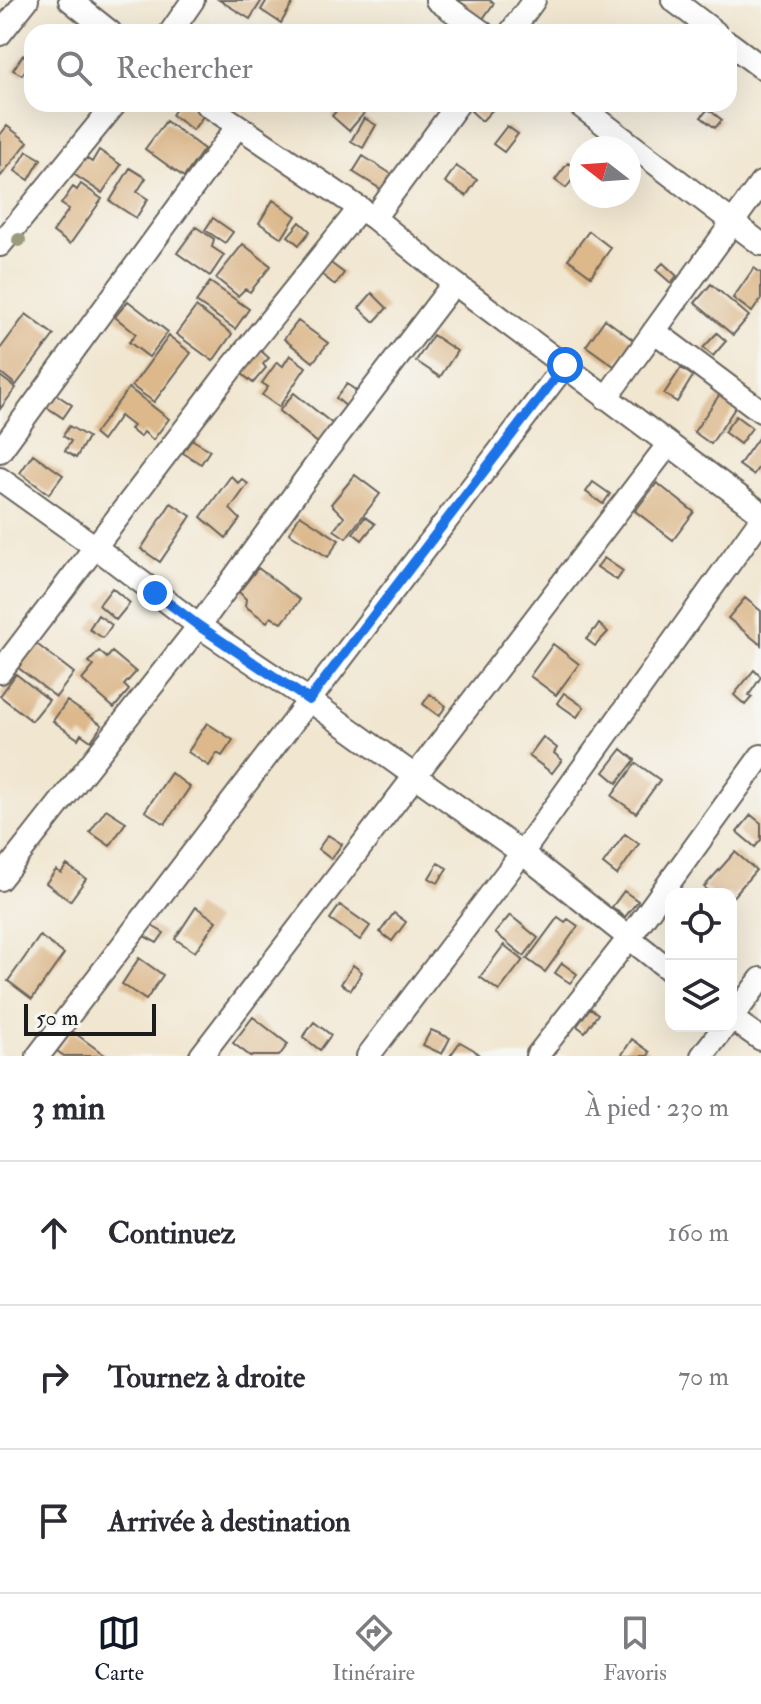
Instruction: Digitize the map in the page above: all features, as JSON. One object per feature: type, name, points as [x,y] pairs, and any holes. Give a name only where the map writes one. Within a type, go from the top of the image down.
[{"type":"street","points":[[0,34],[27,0]]},
{"type":"street","points":[[70,0],[100,24]]},
{"type":"street","points":[[176,24],[193,0]]},
{"type":"street","points":[[437,0],[471,24]]},
{"type":"street","points":[[517,24],[534,0]]},
{"type":"street","points":[[673,0],[704,24]]},
{"type":"street","points":[[737,49],[761,67]]},
{"type":"street","points":[[0,245],[108,112]]},
{"type":"street","points":[[217,112],[367,213],[454,283],[761,513]]},
{"type":"street","points":[[0,672],[230,370],[451,112]]},
{"type":"street","points":[[589,112],[761,244]]},
{"type":"street","points":[[0,451],[237,127]]},
{"type":"street","points":[[606,398],[761,183]]},
{"type":"street","points":[[0,879],[199,626],[329,447],[454,283]]},
{"type":"street","points":[[654,331],[761,411]]},
{"type":"street","points":[[38,1056],[565,365]]},
{"type":"street","points":[[201,1056],[668,445]]},
{"type":"street","points":[[0,479],[199,626],[309,700],[522,853],[665,966]]},
{"type":"street","points":[[368,1056],[522,853],[761,519]]},
{"type":"street","points":[[537,1056],[629,938],[761,756]]},
{"type":"street","points":[[737,1010],[761,979]]},
{"type":"street","points":[[737,1022],[761,1039]]},
{"type":"street","points":[[702,1056],[720,1032]]},
{"type":"building","points":[[219,0],[262,0],[250,19]]},
{"type":"building","points":[[267,0],[294,1],[281,23],[261,10]]},
{"type":"building","points":[[460,0],[489,0],[494,3],[480,23],[455,7]]},
{"type":"building","points":[[23,55],[24,56],[22,75],[13,70]]},
{"type":"building","points":[[174,112],[200,112],[204,115],[193,130],[172,115]]},
{"type":"building","points":[[335,112],[365,112],[349,131],[332,116]]},
{"type":"building","points":[[472,112],[490,112],[482,121]]},
{"type":"building","points":[[705,112],[712,112],[722,120],[715,128],[701,117]]},
{"type":"building","points":[[364,118],[376,125],[363,148],[351,141]]},
{"type":"building","points":[[166,121],[204,149],[184,177],[145,149]]},
{"type":"building","points":[[7,126],[28,142],[0,177],[0,135]]},
{"type":"building","points":[[507,126],[518,134],[504,152],[493,144]]},
{"type":"building","points":[[99,150],[121,165],[102,193],[72,173],[83,156],[92,162]]},
{"type":"building","points":[[27,151],[41,159],[29,180],[15,171]]},
{"type":"building","points":[[363,156],[393,175],[384,191],[353,172]]},
{"type":"building","points":[[569,164],[569,184],[566,188],[555,180]]},
{"type":"building","points":[[456,166],[477,180],[466,196],[445,182]]},
{"type":"building","points":[[130,168],[146,178],[137,192],[148,199],[136,218],[110,201]]},
{"type":"building","points":[[81,184],[102,199],[70,244],[53,232],[69,209],[61,204],[73,187],[77,190]]},
{"type":"building","points":[[273,200],[296,216],[282,238],[259,223]]},
{"type":"building","points":[[213,218],[233,232],[225,243],[205,230]]},
{"type":"building","points":[[300,222],[310,231],[299,245],[288,236]]},
{"type":"building","points":[[196,227],[214,239],[212,247],[224,255],[210,276],[177,253]]},
{"type":"building","points":[[589,231],[611,248],[591,276],[568,259]]},
{"type":"building","points":[[243,244],[271,266],[250,292],[245,289],[238,296],[216,278]]},
{"type":"building","points":[[328,261],[344,273],[335,285],[320,273]]},
{"type":"building","points":[[663,263],[677,276],[671,283],[656,270]]},
{"type":"building","points":[[754,268],[761,273],[761,299],[752,312],[733,298]]},
{"type":"building","points":[[210,282],[249,309],[235,329],[196,302]]},
{"type":"building","points":[[711,284],[749,316],[733,335],[695,303]]},
{"type":"building","points":[[372,293],[387,308],[374,322],[359,308]]},
{"type":"building","points":[[128,301],[168,332],[149,357],[129,342],[136,334],[115,317]]},
{"type":"building","points":[[196,307],[232,334],[213,361],[176,334]]},
{"type":"building","points":[[26,314],[54,335],[16,385],[0,372],[0,349]]},
{"type":"building","points":[[605,319],[633,340],[614,366],[586,346]]},
{"type":"building","points":[[298,321],[328,343],[313,362],[284,339]]},
{"type":"building","points":[[717,333],[726,341],[713,356],[703,348]]},
{"type":"building","points":[[433,335],[457,351],[440,377],[416,361]]},
{"type":"building","points":[[169,336],[191,353],[154,402],[132,386]]},
{"type":"building","points":[[260,350],[269,358],[263,364],[266,368],[253,383],[241,373]]},
{"type":"building","points":[[290,355],[306,367],[279,407],[262,395],[268,387],[262,383],[277,362],[283,366]]},
{"type":"building","points":[[681,368],[693,376],[677,402],[664,394]]},
{"type":"building","points":[[0,376],[16,388],[0,409]]},
{"type":"building","points":[[347,384],[358,392],[347,407],[336,398]]},
{"type":"building","points":[[129,388],[169,419],[153,440],[144,432],[140,437],[130,429],[133,426],[120,416],[102,441],[94,434]]},
{"type":"building","points":[[54,393],[72,405],[63,418],[45,406]]},
{"type":"building","points":[[294,393],[334,425],[319,444],[279,411]]},
{"type":"building","points":[[720,394],[737,405],[711,444],[694,432]]},
{"type":"building","points":[[736,416],[752,428],[740,444],[724,432]]},
{"type":"building","points":[[69,426],[88,437],[76,458],[65,451],[71,441],[63,436]]},
{"type":"building","points":[[761,434],[761,464],[753,475],[739,465]]},
{"type":"building","points":[[191,439],[210,450],[201,464],[183,453]]},
{"type":"building","points":[[33,454],[63,475],[49,494],[20,473]]},
{"type":"building","points":[[355,475],[380,494],[346,538],[334,530],[344,517],[331,504]]},
{"type":"building","points":[[231,476],[238,483],[242,479],[248,484],[230,509],[240,519],[226,538],[201,517]]},
{"type":"building","points":[[593,482],[610,494],[603,504],[586,492]]},
{"type":"building","points":[[657,483],[694,512],[673,540],[635,511]]},
{"type":"building","points":[[171,503],[191,516],[160,562],[141,549]]},
{"type":"building","points":[[300,515],[339,540],[328,557],[289,533]]},
{"type":"building","points":[[365,517],[375,524],[362,540],[353,533]]},
{"type":"building","points":[[604,558],[623,571],[617,580],[597,567]]},
{"type":"building","points":[[258,568],[300,600],[282,623],[271,617],[267,622],[245,606],[246,599],[239,592]]},
{"type":"building","points":[[112,588],[130,603],[116,620],[99,605]]},
{"type":"building","points":[[745,598],[761,611],[761,645],[728,618]]},
{"type":"building","points":[[98,615],[112,625],[103,638],[89,629]]},
{"type":"building","points":[[599,624],[608,632],[595,646],[586,639]]},
{"type":"building","points":[[34,642],[74,673],[56,697],[16,666]]},
{"type":"building","points":[[553,644],[579,664],[556,695],[530,676]]},
{"type":"building","points":[[99,651],[107,658],[112,652],[136,672],[124,685],[129,690],[114,708],[82,680],[94,666],[89,662]]},
{"type":"building","points":[[754,670],[761,677],[745,705],[734,695]]},
{"type":"building","points":[[16,674],[49,700],[32,721],[0,696]]},
{"type":"building","points":[[564,693],[584,707],[577,717],[557,703]]},
{"type":"building","points":[[430,694],[446,706],[439,716],[423,704]]},
{"type":"building","points":[[67,701],[102,725],[91,741],[81,734],[78,739],[53,721]]},
{"type":"building","points":[[207,723],[233,740],[222,756],[217,753],[209,766],[188,752]]},
{"type":"building","points":[[543,737],[557,748],[554,753],[562,760],[552,773],[529,756]]},
{"type":"building","points":[[622,749],[635,760],[617,783],[604,772]]},
{"type":"building","points":[[636,763],[660,780],[636,813],[612,796]]},
{"type":"building","points":[[171,773],[190,787],[165,824],[145,811]]},
{"type":"building","points":[[106,809],[126,822],[110,846],[90,832]]},
{"type":"building","points":[[751,815],[761,823],[761,840],[755,847],[737,832]]},
{"type":"building","points":[[625,834],[639,844],[617,875],[603,864]]},
{"type":"building","points":[[328,835],[342,844],[331,859],[318,849]]},
{"type":"building","points":[[735,852],[756,870],[737,892],[737,888],[704,887]]},
{"type":"building","points":[[438,863],[447,868],[438,883],[429,878]]},
{"type":"building","points":[[67,865],[86,879],[70,901],[46,883],[56,870],[61,873]]},
{"type":"building","points":[[624,891],[638,901],[625,917],[612,907]]},
{"type":"building","points":[[340,905],[370,926],[360,940],[330,919]]},
{"type":"building","points":[[196,907],[216,921],[195,952],[175,939]]},
{"type":"building","points":[[394,913],[406,922],[392,941],[380,932]]},
{"type":"building","points":[[510,915],[538,938],[524,956],[495,933]]},
{"type":"building","points":[[558,917],[578,926],[545,972],[527,959]]},
{"type":"building","points":[[150,925],[164,933],[157,943],[144,936]]},
{"type":"building","points":[[40,936],[64,954],[32,999],[8,981]]},
{"type":"building","points":[[504,945],[523,960],[499,991],[480,977]]},
{"type":"building","points":[[139,958],[163,975],[146,1000],[122,984]]},
{"type":"building","points":[[562,963],[577,974],[570,983],[555,973]]},
{"type":"building","points":[[353,965],[362,972],[351,990],[341,984]]},
{"type":"building","points":[[590,1008],[598,1014],[585,1032],[577,1026]]},
{"type":"building","points":[[253,1017],[288,1044],[279,1056],[250,1056],[233,1043]]},
{"type":"building","points":[[314,1022],[331,1035],[320,1050],[303,1037]]},
{"type":"building","points":[[431,1030],[450,1038],[442,1054],[423,1045]]},
{"type":"building","points":[[72,1031],[106,1056],[64,1056],[57,1051]]},
{"type":"building","points":[[632,1039],[650,1052],[648,1056],[621,1056]]},
{"type":"building","points":[[460,1042],[474,1050],[480,1056],[450,1056]]},
{"type":"route","points":[[155,593],[309,700],[565,365]]}]
